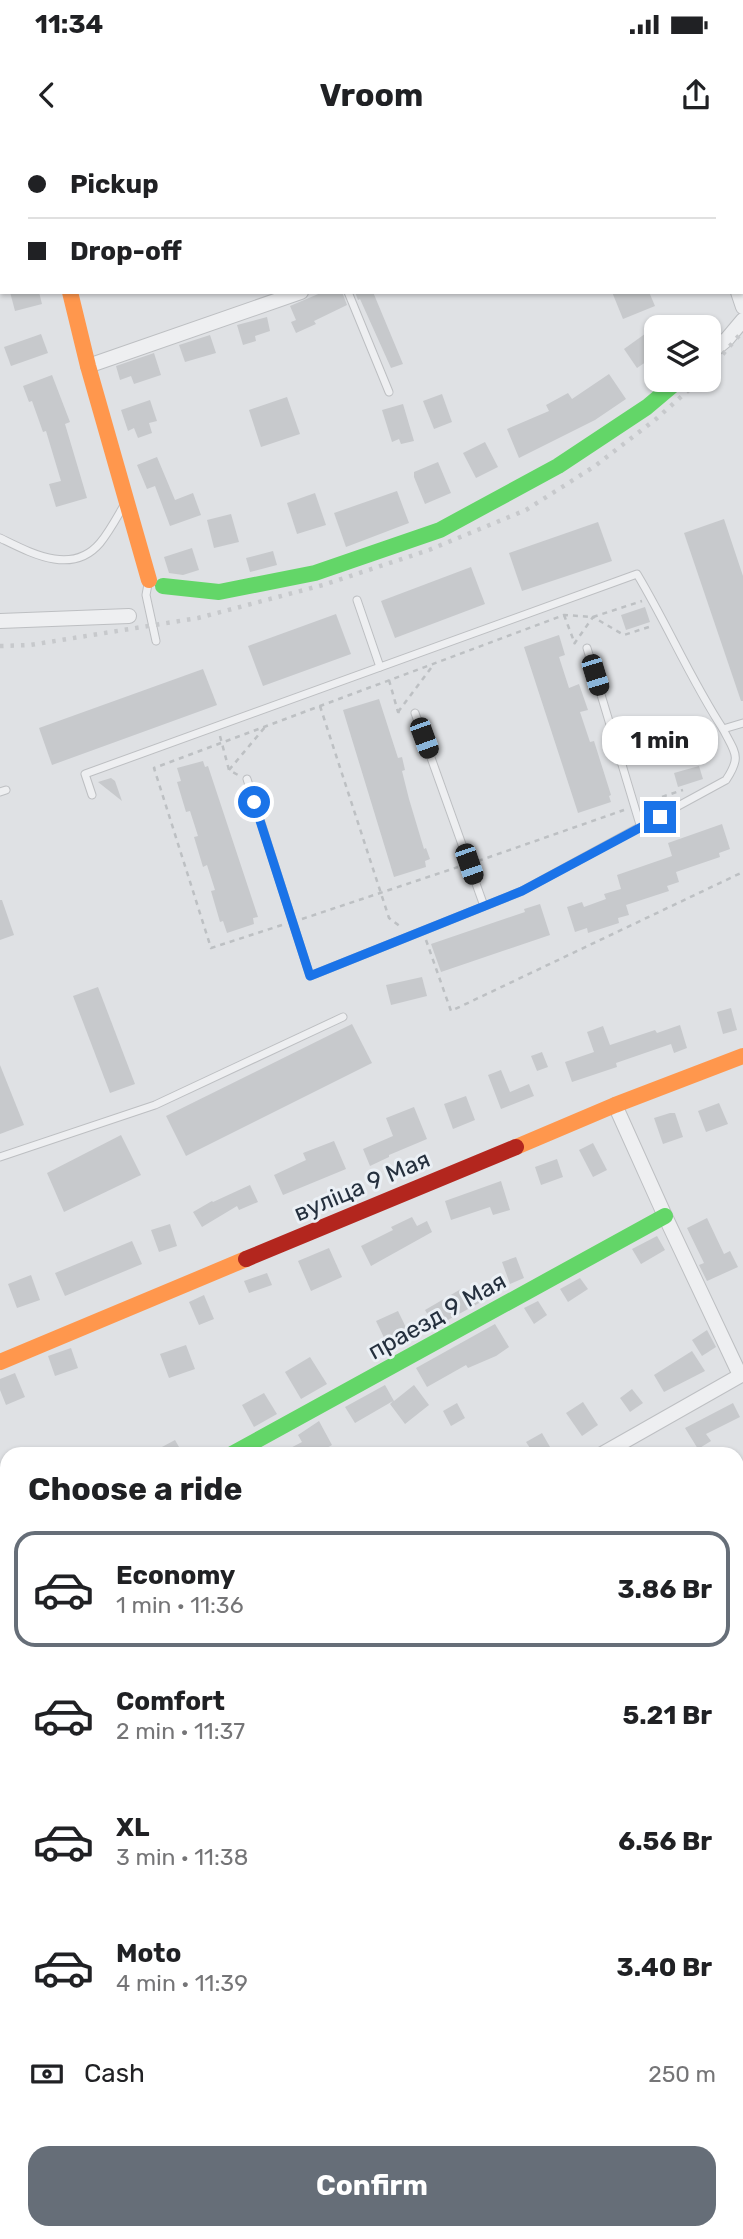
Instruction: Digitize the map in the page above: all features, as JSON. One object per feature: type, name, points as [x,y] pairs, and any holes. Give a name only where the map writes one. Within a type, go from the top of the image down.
[{"type":"street","points":[[70,294],[127,501],[156,583],[219,592],[315,573],[440,530],[558,466],[647,407],[665,392]]},
{"type":"street","points":[[88,366],[295,294]]},
{"type":"street","points":[[721,344],[743,320]]},
{"type":"street","points":[[0,621],[129,616]]},
{"type":"street","name":"вуліца 9 Мая","points":[[0,1362],[615,1105],[743,1056]]},
{"type":"street","points":[[613,1447],[741,1375],[615,1105]]},
{"type":"street","name":"праезд 9 Мая","points":[[245,1447],[665,1216]]},
{"type":"lane","points":[[349,294],[389,392]]},
{"type":"lane","points":[[0,538],[60,561],[78,559],[99,544],[127,501]]},
{"type":"lane","points":[[92,795],[85,774],[637,573],[723,729],[735,754],[736,765],[726,780],[522,891],[310,976],[247,779]]},
{"type":"lane","points":[[156,583],[146,595],[156,641]]},
{"type":"lane","points":[[357,600],[380,667]]},
{"type":"lane","points":[[587,648],[641,828]]},
{"type":"lane","points":[[415,713],[484,906]]},
{"type":"lane","points":[[723,729],[743,723]]},
{"type":"lane","points":[[0,1157],[155,1105],[343,1017]]},
{"type":"path","points":[[652,598],[593,617],[564,615],[154,768],[211,948],[469,864],[692,786]]},
{"type":"path","points":[[564,615],[574,644]]},
{"type":"path","points":[[593,617],[624,635],[666,622]]},
{"type":"path","points":[[574,644],[593,617]]},
{"type":"path","points":[[574,644],[587,648]]},
{"type":"path","points":[[398,712],[436,663]]},
{"type":"path","points":[[388,680],[398,712]]},
{"type":"path","points":[[320,706],[390,918],[412,935]]},
{"type":"path","points":[[398,712],[415,713]]},
{"type":"path","points":[[229,770],[266,726]]},
{"type":"path","points":[[222,743],[229,770],[247,779]]},
{"type":"path","points":[[422,931],[451,1011],[743,872]]},
{"type":"building","points":[[11,294],[40,294],[42,304],[15,311]]},
{"type":"building","points":[[318,294],[343,294],[347,305],[296,333],[291,322],[296,320],[290,306]]},
{"type":"building","points":[[356,294],[374,294],[403,364],[391,368],[360,299],[358,300]]},
{"type":"building","points":[[613,294],[650,294],[655,306],[623,319]]},
{"type":"building","points":[[267,317],[270,331],[255,336],[256,341],[243,345],[237,325]]},
{"type":"building","points":[[41,334],[48,353],[11,366],[4,347]]},
{"type":"building","points":[[210,335],[216,353],[185,362],[179,345]]},
{"type":"building","points":[[644,335],[644,363],[637,368],[624,349]]},
{"type":"building","points":[[154,353],[161,375],[134,384],[131,376],[120,380],[116,366]]},
{"type":"building","points":[[609,374],[626,399],[595,420],[519,458],[507,429],[549,411],[546,405],[568,393],[572,399]]},
{"type":"building","points":[[52,375],[70,422],[65,424],[87,498],[56,507],[49,484],[61,481],[46,431],[43,432],[32,401],[29,402],[23,386]]},
{"type":"building","points":[[442,394],[452,422],[434,429],[423,401]]},
{"type":"building","points":[[287,397],[300,434],[261,447],[249,410]]},
{"type":"building","points":[[150,400],[157,421],[149,423],[152,433],[138,438],[134,428],[128,431],[121,410]]},
{"type":"building","points":[[403,404],[414,441],[401,444],[399,439],[392,442],[382,410]]},
{"type":"building","points":[[485,442],[498,467],[476,478],[463,453]]},
{"type":"building","points":[[157,457],[175,500],[193,493],[201,515],[170,526],[155,486],[147,489],[137,465]]},
{"type":"building","points":[[438,462],[451,493],[425,504],[414,472]]},
{"type":"building","points":[[397,491],[409,523],[346,547],[334,513]]},
{"type":"building","points":[[315,493],[326,525],[297,534],[287,503]]},
{"type":"building","points":[[231,514],[239,542],[214,548],[207,520]]},
{"type":"building","points":[[724,519],[743,576],[743,701],[684,533]]},
{"type":"building","points":[[598,522],[612,561],[522,591],[509,553]]},
{"type":"building","points":[[192,548],[199,570],[183,575],[169,573],[164,557]]},
{"type":"building","points":[[273,551],[277,565],[250,572],[246,558]]},
{"type":"building","points":[[471,567],[485,604],[395,638],[381,601]]},
{"type":"building","points":[[645,607],[650,622],[626,630],[621,615]]},
{"type":"building","points":[[336,614],[351,654],[263,686],[248,646]]},
{"type":"building","points":[[559,635],[565,655],[559,657],[569,688],[579,684],[588,710],[580,712],[590,742],[594,741],[611,795],[611,802],[578,813],[524,647]]},
{"type":"building","points":[[203,669],[217,705],[52,765],[39,728]]},
{"type":"building","points":[[379,699],[398,758],[402,757],[405,770],[402,771],[409,799],[424,849],[426,848],[430,859],[425,861],[426,867],[394,877],[343,710]]},
{"type":"building","points":[[203,761],[205,767],[208,766],[258,917],[253,918],[254,924],[227,933],[223,921],[220,922],[211,891],[215,890],[207,865],[203,867],[194,837],[198,836],[190,811],[186,812],[177,782],[181,781],[177,768]]},
{"type":"building","points":[[699,766],[703,779],[678,787],[674,773]]},
{"type":"building","points":[[111,778],[115,781],[122,801],[98,782]]},
{"type":"building","points":[[722,824],[730,849],[719,853],[720,857],[676,872],[679,882],[667,886],[669,891],[626,905],[629,915],[618,918],[619,923],[588,933],[587,928],[575,932],[567,907],[582,902],[584,907],[606,899],[604,894],[621,889],[617,875],[672,856],[668,843]]},
{"type":"building","points":[[0,900],[14,935],[0,940]]},
{"type":"building","points":[[540,904],[550,935],[441,972],[431,944],[525,912],[524,909]]},
{"type":"building","points":[[422,977],[427,996],[391,1005],[386,985]]},
{"type":"building","points":[[98,987],[135,1084],[110,1093],[73,996]]},
{"type":"building","points":[[731,1008],[737,1030],[723,1034],[717,1012]]},
{"type":"building","points":[[352,1024],[372,1063],[186,1156],[166,1116]]},
{"type":"building","points":[[680,1025],[687,1048],[674,1053],[671,1044],[616,1063],[617,1067],[572,1082],[565,1062],[594,1052],[587,1032],[603,1026],[610,1045]]},
{"type":"building","points":[[542,1052],[548,1067],[537,1071],[531,1056]]},
{"type":"building","points":[[0,1065],[24,1125],[0,1134]]},
{"type":"building","points":[[501,1070],[510,1092],[529,1084],[534,1096],[501,1109],[488,1075]]},
{"type":"building","points":[[466,1096],[475,1120],[453,1129],[444,1104]]},
{"type":"building","points":[[719,1103],[728,1124],[706,1132],[698,1111]]},
{"type":"building","points":[[414,1107],[427,1139],[370,1166],[363,1149],[393,1136],[386,1118]]},
{"type":"building","points":[[675,1113],[683,1137],[663,1144],[654,1118]]},
{"type":"building","points":[[121,1135],[141,1175],[64,1212],[47,1173]]},
{"type":"building","points":[[334,1141],[346,1169],[283,1195],[274,1175],[306,1160],[303,1153]]},
{"type":"building","points":[[593,1143],[607,1170],[593,1177],[579,1150]]},
{"type":"building","points":[[557,1159],[563,1177],[541,1185],[535,1167]]},
{"type":"building","points":[[501,1181],[510,1210],[493,1215],[490,1207],[451,1220],[445,1201]]},
{"type":"building","points":[[250,1185],[258,1202],[239,1210],[237,1206],[202,1227],[193,1212]]},
{"type":"building","points":[[412,1217],[417,1226],[427,1221],[432,1232],[371,1266],[361,1246]]},
{"type":"building","points":[[707,1218],[724,1254],[730,1251],[738,1267],[707,1281],[699,1265],[704,1263],[687,1228]]},
{"type":"building","points":[[170,1224],[177,1246],[159,1252],[151,1230]]},
{"type":"building","points":[[657,1236],[665,1250],[641,1264],[632,1249]]},
{"type":"building","points":[[132,1241],[142,1264],[65,1296],[55,1273]]},
{"type":"building","points":[[329,1248],[342,1277],[311,1291],[298,1261]]},
{"type":"building","points":[[516,1257],[524,1278],[510,1284],[502,1262]]},
{"type":"building","points":[[267,1273],[272,1285],[249,1293],[244,1281]]},
{"type":"building","points":[[31,1275],[40,1300],[17,1308],[8,1284]]},
{"type":"building","points":[[580,1278],[588,1289],[568,1302],[560,1289]]},
{"type":"building","points":[[461,1289],[466,1300],[477,1296],[481,1302],[435,1327],[425,1310]]},
{"type":"building","points":[[204,1295],[214,1319],[199,1325],[189,1302]]},
{"type":"building","points":[[538,1301],[547,1315],[534,1324],[524,1308]]},
{"type":"building","points":[[398,1311],[412,1340],[390,1350],[376,1321]]},
{"type":"building","points":[[495,1324],[509,1347],[468,1368],[466,1365],[427,1387],[416,1368]]},
{"type":"building","points":[[707,1330],[716,1347],[702,1356],[692,1340]]},
{"type":"building","points":[[186,1345],[195,1369],[169,1378],[160,1354]]},
{"type":"building","points":[[71,1348],[78,1368],[55,1376],[48,1356]]},
{"type":"building","points":[[692,1351],[705,1371],[664,1392],[654,1375]]},
{"type":"building","points":[[310,1357],[327,1384],[301,1399],[285,1372]]},
{"type":"building","points":[[15,1373],[25,1397],[6,1405],[0,1390],[0,1379]]},
{"type":"building","points":[[385,1385],[394,1401],[414,1385],[429,1405],[405,1424],[390,1404],[393,1401],[355,1423],[345,1407]]},
{"type":"building","points":[[632,1389],[643,1403],[630,1412],[620,1398]]},
{"type":"building","points":[[264,1393],[277,1414],[254,1427],[242,1405]]},
{"type":"building","points":[[583,1402],[598,1425],[582,1436],[566,1413]]},
{"type":"building","points":[[457,1403],[465,1418],[451,1426],[443,1411]]},
{"type":"building","points":[[733,1403],[740,1417],[706,1434],[711,1441],[701,1447],[697,1447],[685,1428]]},
{"type":"building","points":[[319,1421],[332,1445],[292,1447],[302,1442],[298,1435]]},
{"type":"building","points":[[542,1433],[550,1447],[529,1447],[526,1442]]},
{"type":"building","points":[[175,1440],[179,1447],[162,1447]]},
{"type":"railway","points":[[721,356],[743,331]]},
{"type":"railway","points":[[0,646],[30,645],[198,618],[323,585],[429,550],[526,510],[595,466],[686,392]]},
{"type":"traffic: fast","points":[[163,586],[219,592],[315,573],[440,530],[558,466],[647,407],[665,392]]},
{"type":"traffic: fast","points":[[245,1447],[665,1216]]},
{"type":"traffic: slow","points":[[70,294],[88,366],[149,580]]},
{"type":"traffic: slow","points":[[516,1147],[615,1105],[743,1056]]},
{"type":"traffic: slow","points":[[0,1362],[246,1259]]},
{"type":"traffic: jam","points":[[246,1259],[516,1147]]},
{"type":"route","points":[[254,802],[310,976],[522,891],[660,817]]}]
